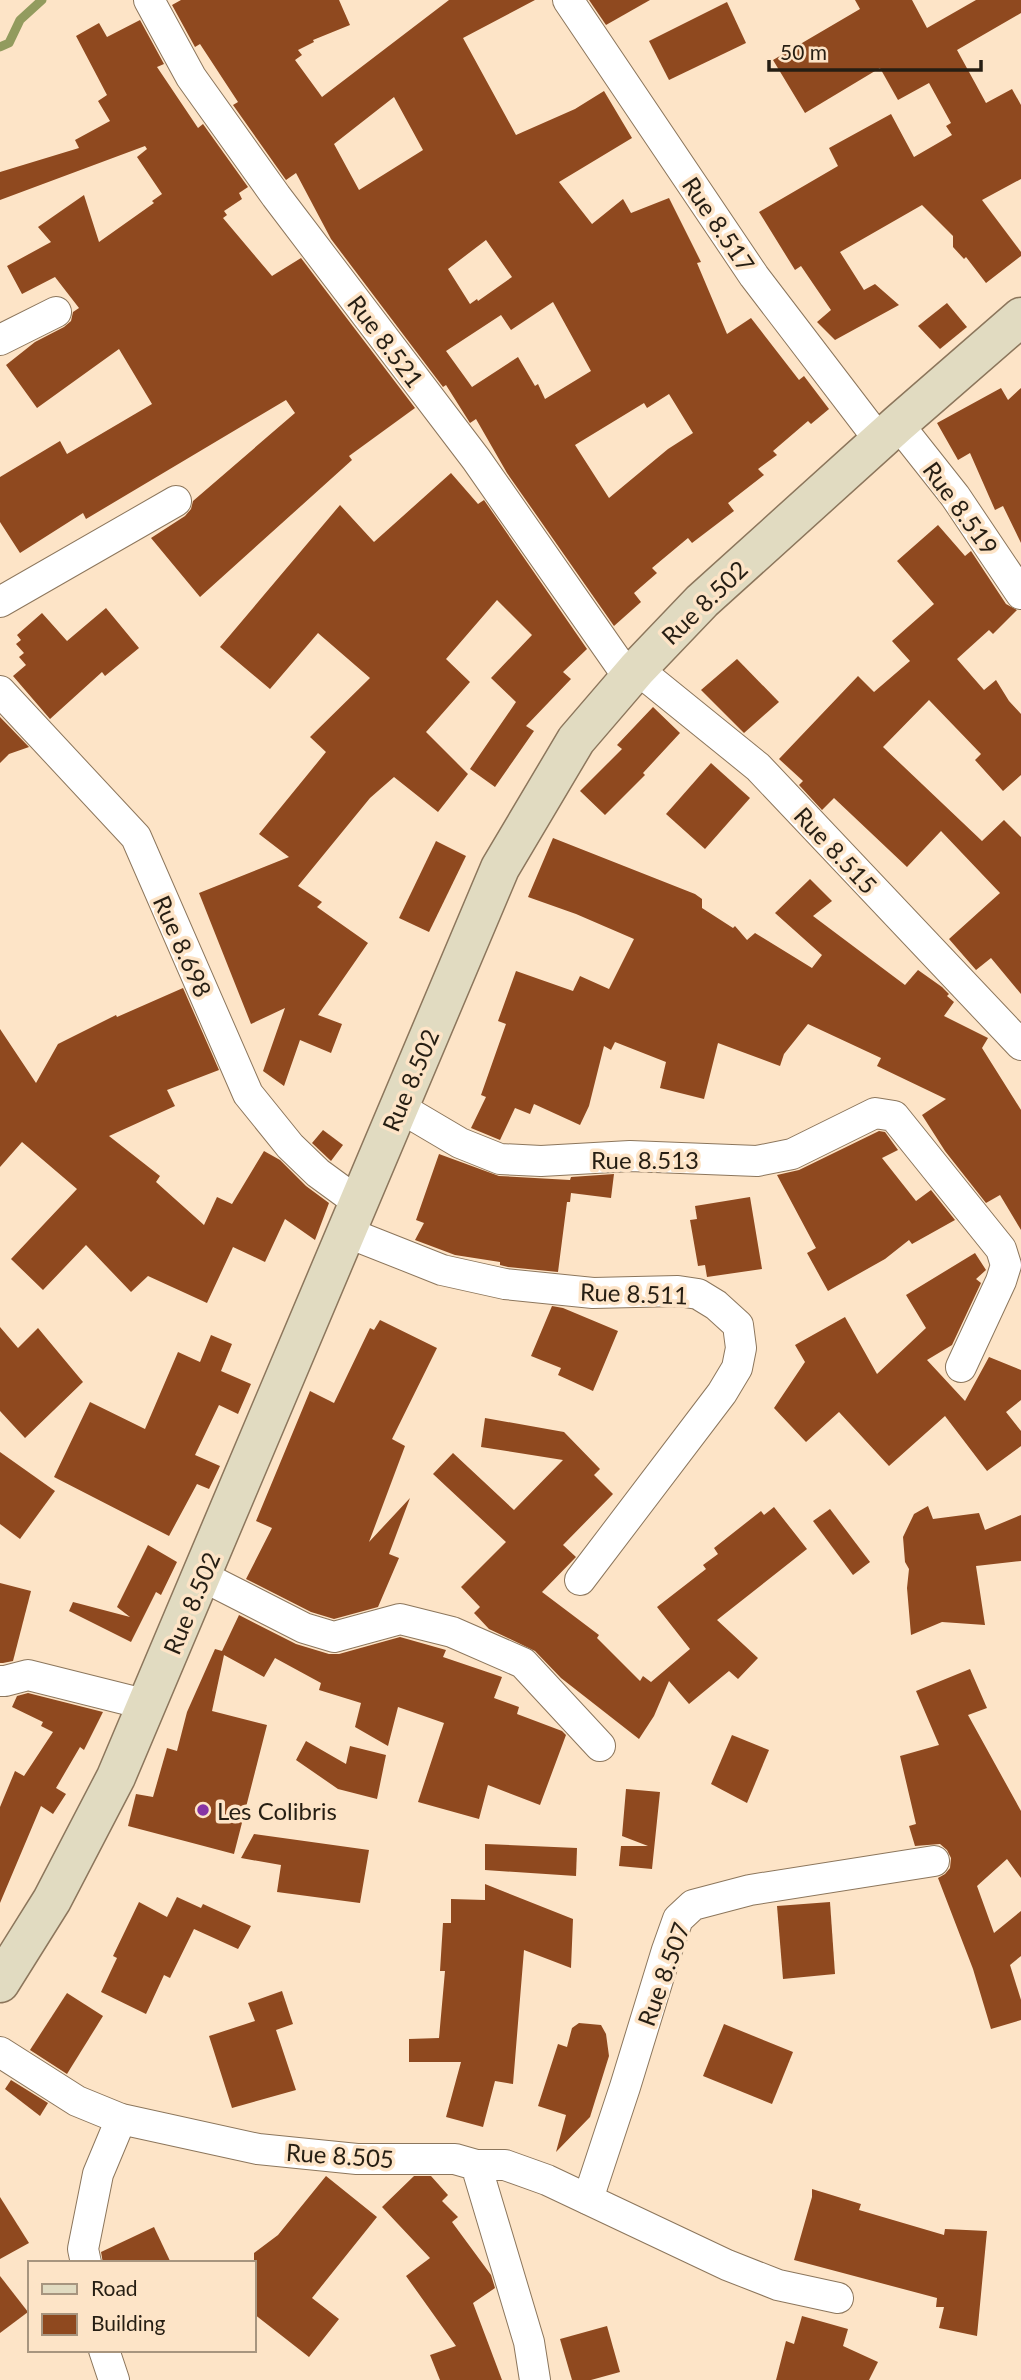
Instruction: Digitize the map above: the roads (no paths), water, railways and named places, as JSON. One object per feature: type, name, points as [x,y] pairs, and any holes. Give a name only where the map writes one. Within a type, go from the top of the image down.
[{"type":"main road","name":"Rue 8.502","points":[[6,1962],[52,1900],[116,1777],[500,868],[576,740],[633,673],[702,601],[1021,317]]},
{"type":"street","name":"Rue 8.521","points":[[149,0],[191,77],[633,673]]},
{"type":"street","name":"Rue 8.517","points":[[568,0],[754,276],[889,432]]},
{"type":"street","points":[[0,340],[56,312]]},
{"type":"street","name":"Rue 8.519","points":[[889,432],[955,496],[1021,594]]},
{"type":"street","points":[[0,602],[176,501]]},
{"type":"street","name":"Rue 8.515","points":[[633,673],[758,767],[1021,1045]]},
{"type":"street","name":"Rue 8.698","points":[[0,691],[136,837],[248,1094],[318,1173],[352,1218]]},
{"type":"street","name":"Rue 8.513","points":[[399,1107],[460,1143],[500,1159],[541,1161],[630,1156],[757,1161],[792,1154],[875,1113],[894,1116],[1001,1249],[1006,1265],[961,1367]]},
{"type":"street","name":"Rue 8.511","points":[[352,1218],[442,1270],[505,1284],[593,1293],[698,1294],[716,1305],[738,1325],[741,1348],[737,1368],[722,1394],[580,1580]]},
{"type":"street","points":[[202,1576],[304,1628],[334,1637],[400,1619],[464,1637],[523,1663],[600,1746]]},
{"type":"street","points":[[0,1681],[28,1675],[148,1705]]},
{"type":"street","name":"Rue 8.507","points":[[587,2199],[678,1919],[694,1905],[750,1890],[934,1861]]},
{"type":"street","name":"Rue 8.505","points":[[0,2052],[77,2101],[121,2119],[258,2149],[357,2159],[455,2159],[476,2165],[505,2165],[547,2180],[778,2286],[838,2298]]},
{"type":"street","points":[[86,2261],[83,2249],[98,2174],[121,2119]]},
{"type":"street","points":[[476,2165],[529,2342],[535,2380]]},
{"type":"street","points":[[105,2352],[114,2380]]},
{"type":"waterway","points":[[0,47],[9,43],[20,20],[42,0]]},
{"type":"place","name":"Les Colibris","points":[[203,1810]]}]
